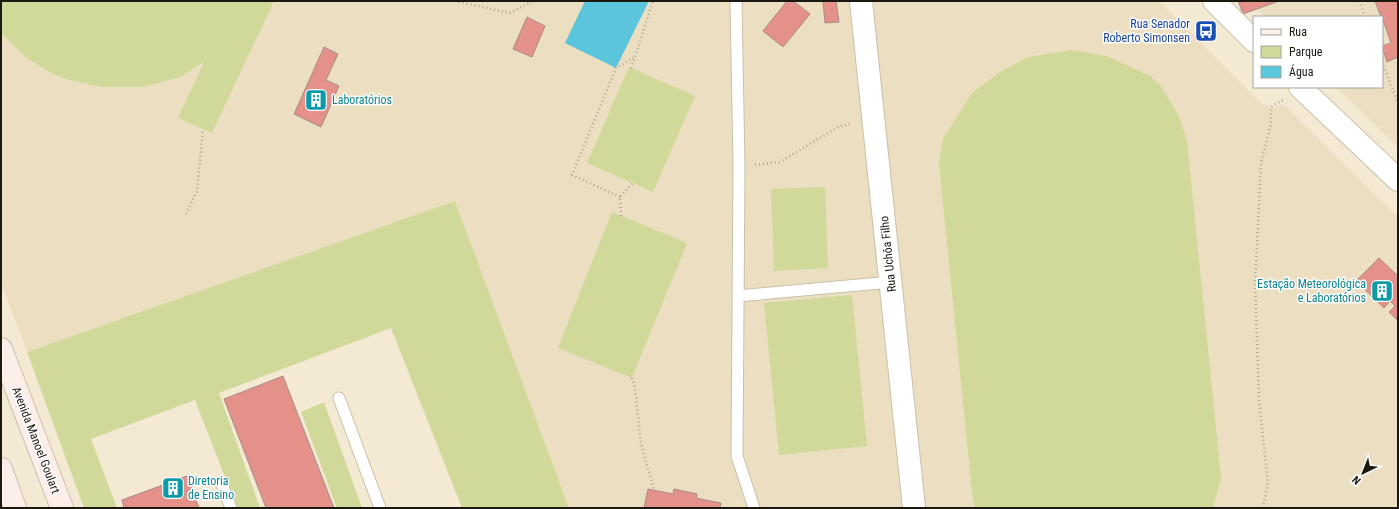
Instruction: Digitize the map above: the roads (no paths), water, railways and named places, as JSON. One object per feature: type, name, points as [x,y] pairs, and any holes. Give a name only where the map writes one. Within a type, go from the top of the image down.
[{"type":"main road","name":"Avenida Manoel Goulart","points":[[1,349],[62,508]]},
{"type":"main road","points":[[1,469],[15,508]]},
{"type":"street","name":"Rua Uchôa Filho","points":[[861,1],[914,508]]},
{"type":"street","points":[[1214,1],[1253,40]]},
{"type":"street","points":[[1301,88],[1398,180]]},
{"type":"lane","points":[[736,1],[739,167],[737,456],[754,508]]},
{"type":"lane","points":[[738,296],[891,282]]},
{"type":"lane","points":[[339,398],[380,508]]},
{"type":"lane","points":[[221,482],[231,508]]},
{"type":"water","points":[[585,1],[649,1],[616,68],[565,43]]},
{"type":"place","name":"Rua Senador Roberto Simonsen","points":[[1206,31]]},
{"type":"place","name":"Laboratórios","points":[[316,100]]},
{"type":"place","name":"Estação Meteorológica e Laboratórios","points":[[1382,291]]},
{"type":"place","name":"Diretoria de Ensino","points":[[173,488]]}]
